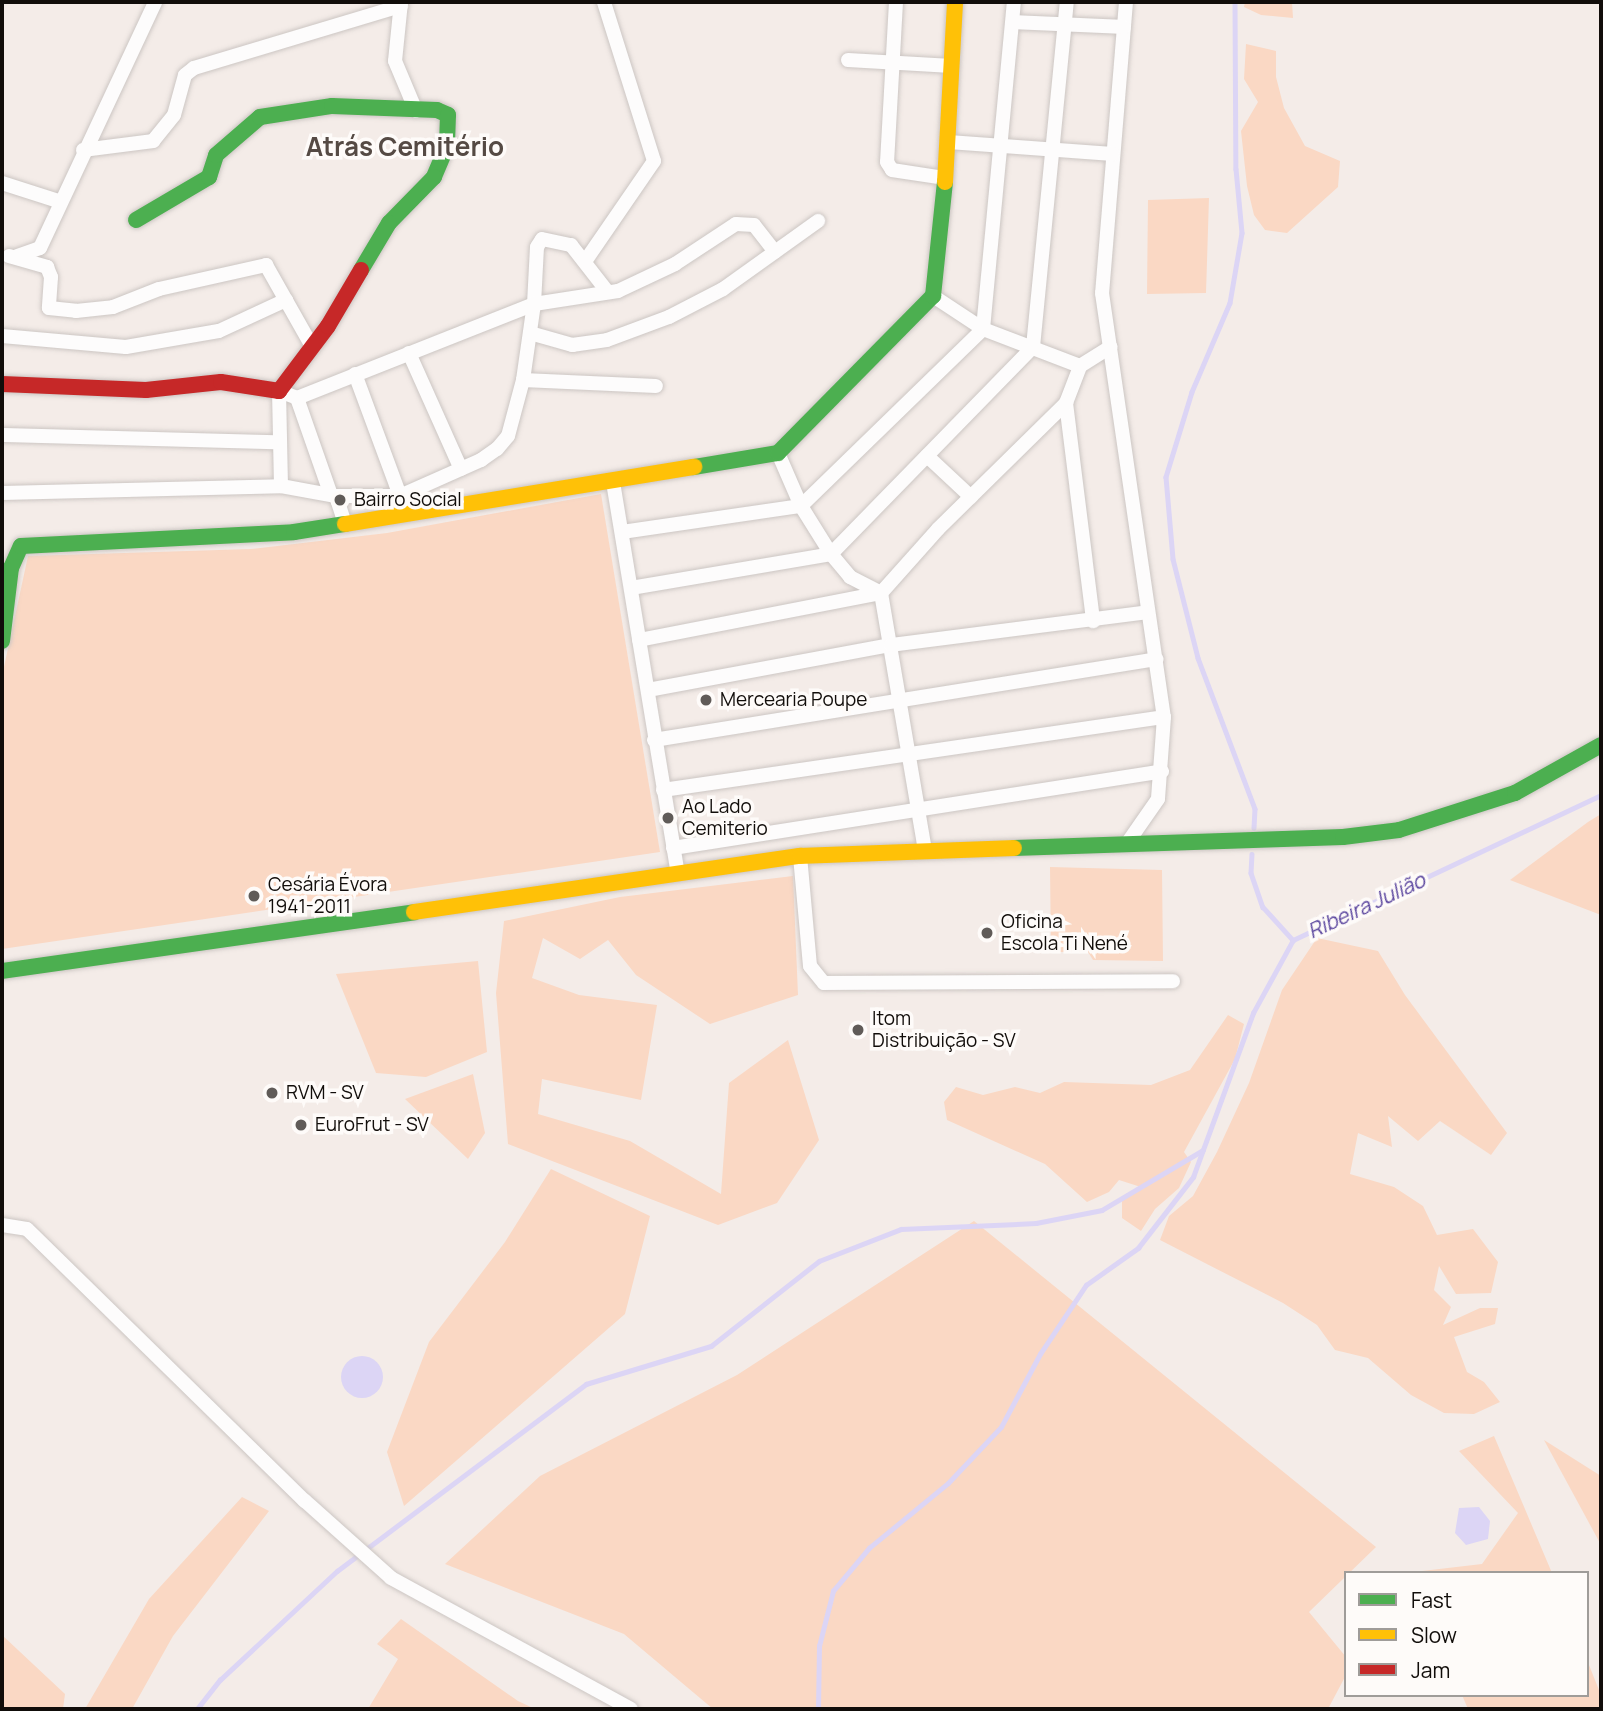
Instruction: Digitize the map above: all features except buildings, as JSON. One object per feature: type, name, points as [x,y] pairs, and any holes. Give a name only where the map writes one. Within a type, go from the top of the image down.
[{"type":"street","points":[[6,255],[29,255],[40,247],[58,201],[155,2]]},
{"type":"street","points":[[586,260],[654,161],[604,2]]},
{"type":"street","points":[[896,2],[887,162],[892,170],[945,178]]},
{"type":"street","points":[[4,634],[11,568],[21,546],[294,532],[778,453],[933,296],[949,142],[955,2]]},
{"type":"street","points":[[622,533],[801,506],[983,329],[1003,147],[1014,2]]},
{"type":"street","points":[[631,588],[831,554],[1033,347],[1067,2]]},
{"type":"street","points":[[1126,2],[1102,293],[1164,717],[1158,799],[1128,842]]},
{"type":"street","points":[[83,150],[153,141],[174,115],[185,75],[194,68],[401,4],[396,61],[416,111]]},
{"type":"street","points":[[1013,22],[1124,27]]},
{"type":"street","points":[[848,60],[953,66]]},
{"type":"street","points":[[136,219],[209,177],[216,155],[260,117],[332,106],[437,110],[449,114],[447,146],[434,177],[389,223],[313,348],[279,391],[281,486]]},
{"type":"street","points":[[949,142],[1113,154]]},
{"type":"street","points":[[2,183],[58,201]]},
{"type":"street","points":[[530,333],[572,345],[607,340],[669,317],[723,289],[818,221]]},
{"type":"street","points":[[2,384],[146,390],[221,382],[279,391],[297,398],[534,304],[618,291],[676,264],[736,224],[754,225],[775,252]]},
{"type":"street","points":[[2,493],[281,486],[333,494],[401,496],[481,460],[508,436],[523,380],[534,304],[537,247],[542,239],[570,245],[586,260],[607,291]]},
{"type":"street","points":[[6,255],[47,267],[49,308],[76,312],[113,307],[159,289],[262,265],[270,268],[313,348]]},
{"type":"street","points":[[933,296],[983,329],[1080,366]]},
{"type":"street","points":[[2,336],[127,347],[219,331],[286,300]]},
{"type":"street","points":[[639,640],[881,593],[971,497],[1066,403],[1080,366],[1111,347]]},
{"type":"street","points":[[409,353],[461,469]]},
{"type":"street","points":[[355,374],[401,496],[405,514]]},
{"type":"street","points":[[523,380],[656,386]]},
{"type":"street","points":[[297,398],[345,524]]},
{"type":"street","points":[[1066,403],[1093,621]]},
{"type":"street","points":[[2,435],[278,442]]},
{"type":"street","points":[[778,453],[801,506],[831,554],[850,577],[881,593]]},
{"type":"street","points":[[927,456],[971,497]]},
{"type":"street","points":[[613,482],[678,874]]},
{"type":"street","points":[[881,593],[925,850]]},
{"type":"street","points":[[2,610],[4,634]]},
{"type":"street","points":[[648,690],[891,645],[1147,612]]},
{"type":"street","points":[[654,740],[900,697],[1157,659]]},
{"type":"street","points":[[663,790],[910,751],[1164,717]]},
{"type":"street","points":[[2,971],[800,856],[1128,842],[1343,837],[1399,830],[1515,793],[1601,745]]},
{"type":"street","points":[[673,848],[1162,771]]},
{"type":"street","points":[[800,856],[810,966],[824,983],[1174,981]]},
{"type":"street","points":[[2,1225],[27,1228],[305,1501],[391,1578],[631,1709]]},
{"type":"shaded area","points":[[1245,2],[1292,2],[1293,18],[1261,15],[1244,7]]},
{"type":"shaded area","points":[[1246,44],[1276,51],[1276,77],[1284,108],[1305,146],[1340,161],[1338,187],[1287,233],[1265,230],[1254,215],[1247,186],[1241,131],[1258,102],[1244,79]]},
{"type":"shaded area","points":[[1209,198],[1206,293],[1147,294],[1148,200]]},
{"type":"shaded area","points":[[601,494],[660,852],[2,949],[2,676],[28,556],[251,549],[387,533]]},
{"type":"shaded area","points":[[1601,814],[1601,915],[1510,880],[1588,822]]},
{"type":"shaded area","points":[[1050,867],[1162,870],[1163,961],[1093,960],[1088,952],[1051,952]]},
{"type":"shaded area","points":[[793,876],[798,995],[710,1024],[636,975],[608,940],[580,959],[543,938],[532,978],[579,995],[657,1005],[641,1100],[542,1079],[538,1114],[630,1141],[721,1194],[729,1083],[788,1040],[819,1140],[777,1203],[718,1225],[508,1144],[496,993],[504,921],[620,897]]},
{"type":"shaded area","points":[[1317,938],[1378,951],[1405,995],[1507,1133],[1491,1155],[1440,1121],[1418,1141],[1388,1116],[1392,1147],[1358,1133],[1350,1174],[1394,1187],[1423,1206],[1437,1235],[1473,1229],[1498,1262],[1491,1293],[1456,1294],[1439,1266],[1434,1290],[1451,1307],[1443,1325],[1480,1308],[1498,1308],[1495,1324],[1454,1337],[1467,1372],[1484,1382],[1500,1402],[1474,1414],[1444,1413],[1411,1395],[1368,1358],[1335,1350],[1317,1325],[1283,1303],[1160,1240],[1169,1216],[1193,1196],[1217,1152],[1249,1083],[1282,990]]},
{"type":"shaded area","points":[[478,961],[487,1052],[426,1077],[376,1073],[336,974]]},
{"type":"shaded area","points":[[1228,1015],[1244,1024],[1235,1059],[1184,1152],[1191,1162],[1179,1188],[1155,1209],[1141,1231],[1122,1218],[1122,1199],[1144,1188],[1119,1180],[1109,1192],[1087,1202],[1045,1164],[947,1120],[944,1102],[956,1087],[983,1095],[1015,1087],[1040,1093],[1064,1082],[1151,1085],[1190,1070]]},
{"type":"shaded area","points":[[473,1074],[485,1133],[468,1159],[405,1099]]},
{"type":"shaded area","points":[[551,1169],[650,1216],[625,1314],[404,1506],[387,1452],[429,1342],[505,1242]]},
{"type":"shaded area","points":[[974,1221],[1376,1547],[1351,1571],[1344,1571],[1344,1578],[1309,1612],[1344,1655],[1344,1679],[1328,1709],[713,1709],[624,1634],[445,1564],[540,1476],[737,1375]]},
{"type":"shaded area","points":[[362,1356],[377,1362],[383,1377],[377,1392],[362,1398],[347,1392],[341,1377],[347,1362]]},
{"type":"shaded area","points":[[1494,1436],[1551,1571],[1422,1571],[1482,1564],[1518,1513],[1459,1451]]},
{"type":"shaded area","points":[[1544,1440],[1601,1476],[1601,1545]]},
{"type":"shaded area","points":[[242,1497],[269,1511],[173,1636],[132,1709],[85,1709],[149,1599]]},
{"type":"shaded area","points":[[1479,1507],[1490,1521],[1488,1539],[1466,1545],[1455,1533],[1459,1508]]},
{"type":"shaded area","points":[[401,1619],[518,1701],[535,1709],[368,1709],[398,1659],[377,1644]]},
{"type":"shaded area","points":[[2,1635],[65,1694],[63,1709],[2,1709]]},
{"type":"shaded area","points":[[1589,1665],[1601,1695],[1601,1709],[1468,1709],[1463,1697],[1589,1697]]},
{"type":"waterway","points":[[1235,2],[1236,169],[1242,233],[1230,303],[1192,392],[1166,477],[1173,559],[1198,658],[1255,809],[1254,828]]},
{"type":"waterway","name":"Ribeira Julião","points":[[818,1709],[819,1646],[833,1591],[869,1548],[948,1483],[1001,1427],[1040,1354],[1086,1285],[1138,1248],[1193,1177],[1253,1013],[1293,940],[1601,795]]},
{"type":"waterway","points":[[1252,854],[1251,873],[1263,907],[1293,940]]},
{"type":"waterway","points":[[197,1709],[220,1680],[337,1571],[586,1384],[711,1346],[819,1261],[901,1229],[1036,1223],[1102,1210],[1203,1150]]},
{"type":"traffic: fast","points":[[136,220],[209,177],[216,155],[260,117],[332,106],[437,110],[448,115],[447,146],[434,177],[389,223],[361,270]]},
{"type":"traffic: fast","points":[[694,467],[778,453],[933,296],[945,182]]},
{"type":"traffic: fast","points":[[2,641],[11,568],[21,546],[294,532],[345,524]]},
{"type":"traffic: fast","points":[[1014,848],[1343,837],[1399,830],[1515,793],[1601,745]]},
{"type":"traffic: fast","points":[[2,971],[414,912]]},
{"type":"traffic: slow","points":[[945,182],[955,2]]},
{"type":"traffic: slow","points":[[345,524],[694,467]]},
{"type":"traffic: slow","points":[[414,912],[800,856],[1014,848]]},
{"type":"traffic: jam","points":[[2,384],[146,390],[221,382],[279,391],[328,326],[361,270]]},
{"type":"place","name":"Bairro Social","points":[[340,500]]},
{"type":"place","name":"Mercearia Poupe","points":[[706,700]]},
{"type":"place","name":"Ao Lado Cemiterio","points":[[668,818]]},
{"type":"place","name":"Cesária Évora 1941-2011","points":[[254,896]]},
{"type":"place","name":"Oficina Escola Ti Nené","points":[[987,933]]},
{"type":"place","name":"Itom Distribuição - SV","points":[[858,1030]]},
{"type":"place","name":"RVM - SV","points":[[272,1093]]},
{"type":"place","name":"EuroFrut - SV","points":[[301,1125]]},
{"type":"district","name":"Atrás Cemitério","points":[[405,147]]}]
